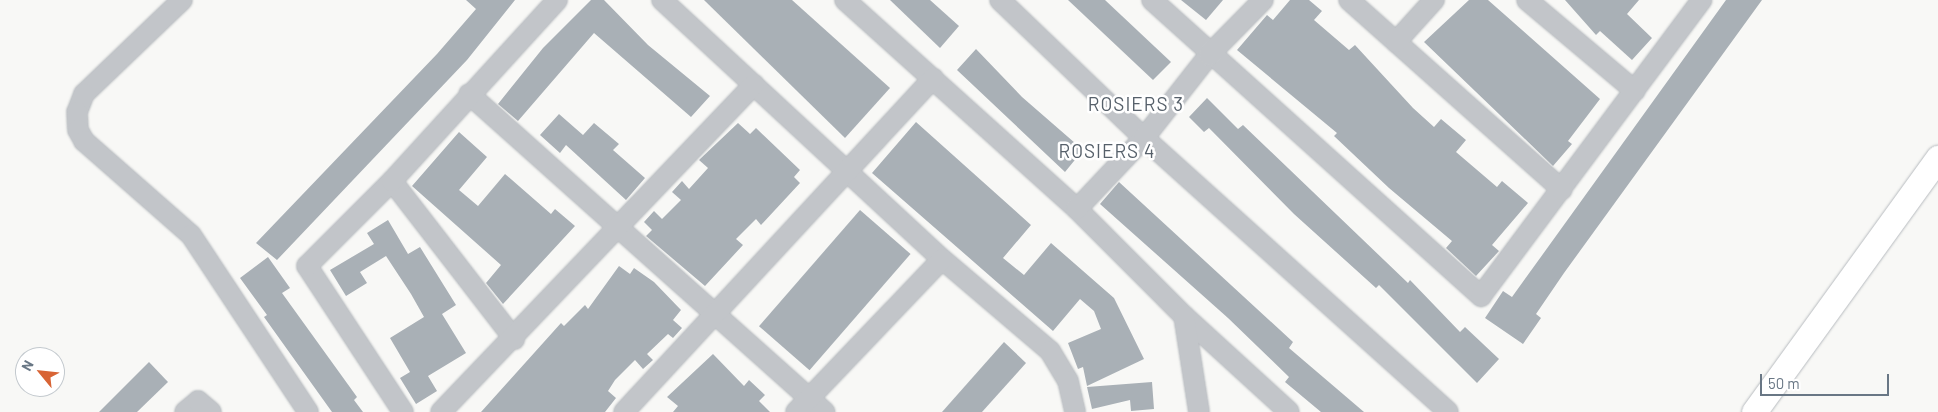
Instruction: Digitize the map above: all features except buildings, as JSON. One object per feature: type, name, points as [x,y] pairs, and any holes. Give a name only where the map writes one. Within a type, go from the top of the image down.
[{"type":"main road","points":[[1754,412],[1938,158]]},
{"type":"street","points":[[182,0],[84,94],[77,112],[78,130],[84,142],[191,235],[308,412]]},
{"type":"street","points":[[403,412],[307,270],[309,262],[392,181],[469,94],[557,0]]},
{"type":"street","points":[[662,0],[942,260],[1050,351],[1068,381],[1075,412]]},
{"type":"street","points":[[845,0],[1078,209],[1184,316],[1289,412]]},
{"type":"street","points":[[1000,0],[1144,138],[1448,412]]},
{"type":"street","points":[[1152,0],[1209,55],[1475,295],[1487,293],[1702,0]]},
{"type":"street","points":[[1078,209],[1144,138],[1209,55],[1263,0]]},
{"type":"street","points":[[1349,0],[1562,190]]},
{"type":"street","points":[[1396,42],[1434,0]]},
{"type":"street","points":[[1527,0],[1635,91]]},
{"type":"street","points":[[624,412],[717,314],[933,78]]},
{"type":"street","points":[[441,412],[620,229],[754,84]]},
{"type":"street","points":[[469,94],[717,314],[802,405],[825,412]]},
{"type":"street","points":[[392,181],[514,339]]},
{"type":"street","points":[[802,405],[942,260]]},
{"type":"street","points":[[1184,316],[1199,412]]},
{"type":"street","points":[[185,412],[198,401],[211,412]]},
{"type":"district","name":"ROSIERS 3","points":[[1136,104]]},
{"type":"district","name":"ROSIERS 4","points":[[1107,151]]}]
